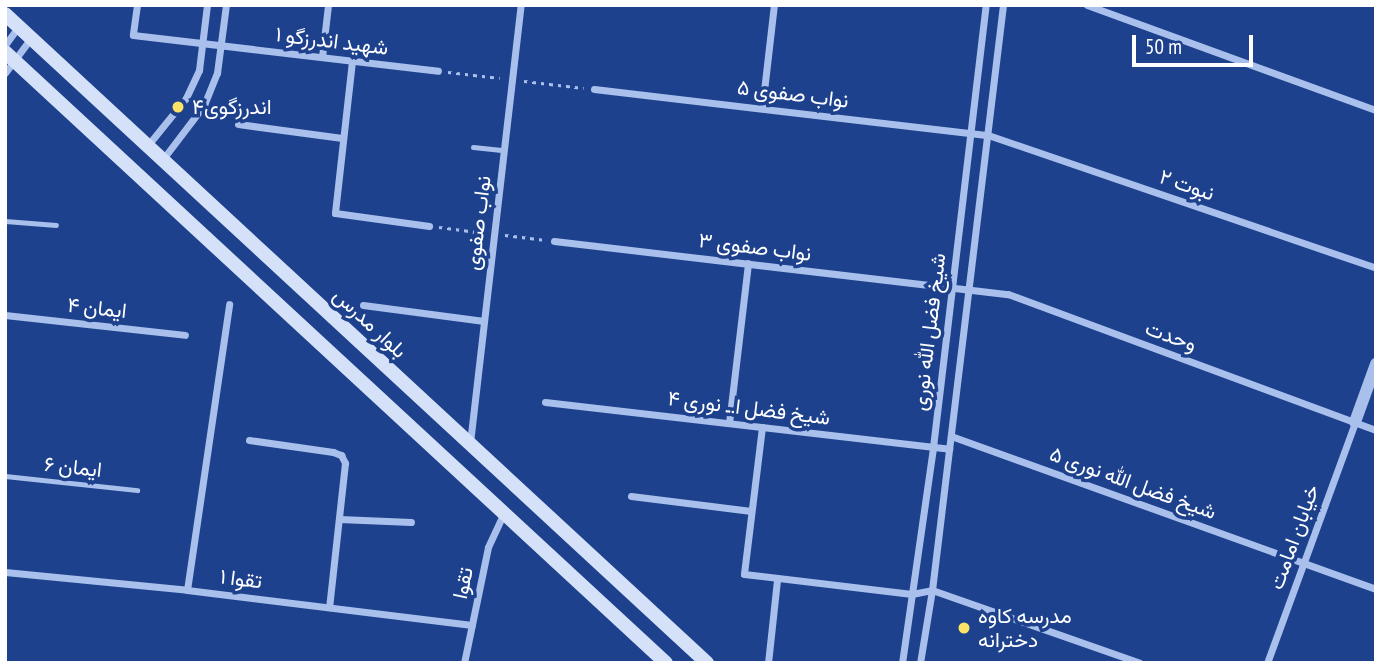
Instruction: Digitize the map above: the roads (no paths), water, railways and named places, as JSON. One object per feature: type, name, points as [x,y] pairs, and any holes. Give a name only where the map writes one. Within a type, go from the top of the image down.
[{"type":"main road","name":"بلوار مدرس","points":[[5,14],[707,663]]},
{"type":"main road","points":[[10,56],[666,663]]},
{"type":"street","name":"شهید اندرزگو ۱","points":[[137,5],[134,35],[438,71]]},
{"type":"street","points":[[147,146],[186,98],[199,70],[207,5]]},
{"type":"street","points":[[163,160],[204,104],[217,73],[226,5]]},
{"type":"street","points":[[322,57],[328,5]]},
{"type":"street","name":"نواب صفوی","points":[[470,444],[521,5]]},
{"type":"street","points":[[762,108],[774,5]]},
{"type":"street","name":"شیخ فضل الله نوری","points":[[902,663],[933,447],[986,5]]},
{"type":"street","name":"شیخ فضل الله نوری","points":[[920,663],[932,590],[1003,5]]},
{"type":"street","points":[[1087,5],[1376,110]]},
{"type":"street","points":[[5,45],[19,27]]},
{"type":"street","points":[[5,74],[10,56],[31,38]]},
{"type":"street","points":[[352,61],[335,214],[429,226]]},
{"type":"street","name":"نواب صفوی ۵","points":[[594,89],[988,135]]},
{"type":"street","points":[[238,124],[342,138]]},
{"type":"street","name":"نبوت ۲","points":[[988,135],[1376,268]]},
{"type":"street","name":"نواب صفوی ۳","points":[[554,241],[952,287]]},
{"type":"street","points":[[729,423],[748,263]]},
{"type":"street","name":"وحدت","points":[[952,287],[1008,294],[1376,430]]},
{"type":"street","points":[[187,590],[229,304]]},
{"type":"street","points":[[363,305],[484,321]]},
{"type":"street","name":"ایمان ۴","points":[[5,315],[185,335]]},
{"type":"street","points":[[1354,422],[1376,364]]},
{"type":"street","name":"شیخ فضل ا... نوری ۴","points":[[545,402],[949,449]]},
{"type":"street","name":"خیابان امامت","points":[[1267,663],[1354,422]]},
{"type":"street","points":[[762,427],[744,574],[776,580],[912,594],[932,590],[1140,663]]},
{"type":"street","name":"شیخ فضل‌ الله نوری ۵","points":[[951,436],[1376,589]]},
{"type":"street","points":[[249,440],[341,455],[345,463],[329,607]]},
{"type":"street","points":[[631,496],[751,511]]},
{"type":"street","name":"تقوا","points":[[464,663],[488,547],[504,513]]},
{"type":"street","points":[[339,519],[411,522]]},
{"type":"street","name":"تقوا ۱","points":[[5,572],[187,590],[472,625]]},
{"type":"street","points":[[768,663],[776,580]]},
{"type":"lane","points":[[473,147],[504,150]]},
{"type":"lane","points":[[5,221],[56,225]]},
{"type":"lane","name":"ایمان ۶","points":[[5,476],[137,490]]},
{"type":"place","name":"اندرزگوی۴","points":[[178,107]]},
{"type":"place","name":"مدرسه کاوه دخترانه","points":[[964,628]]}]
